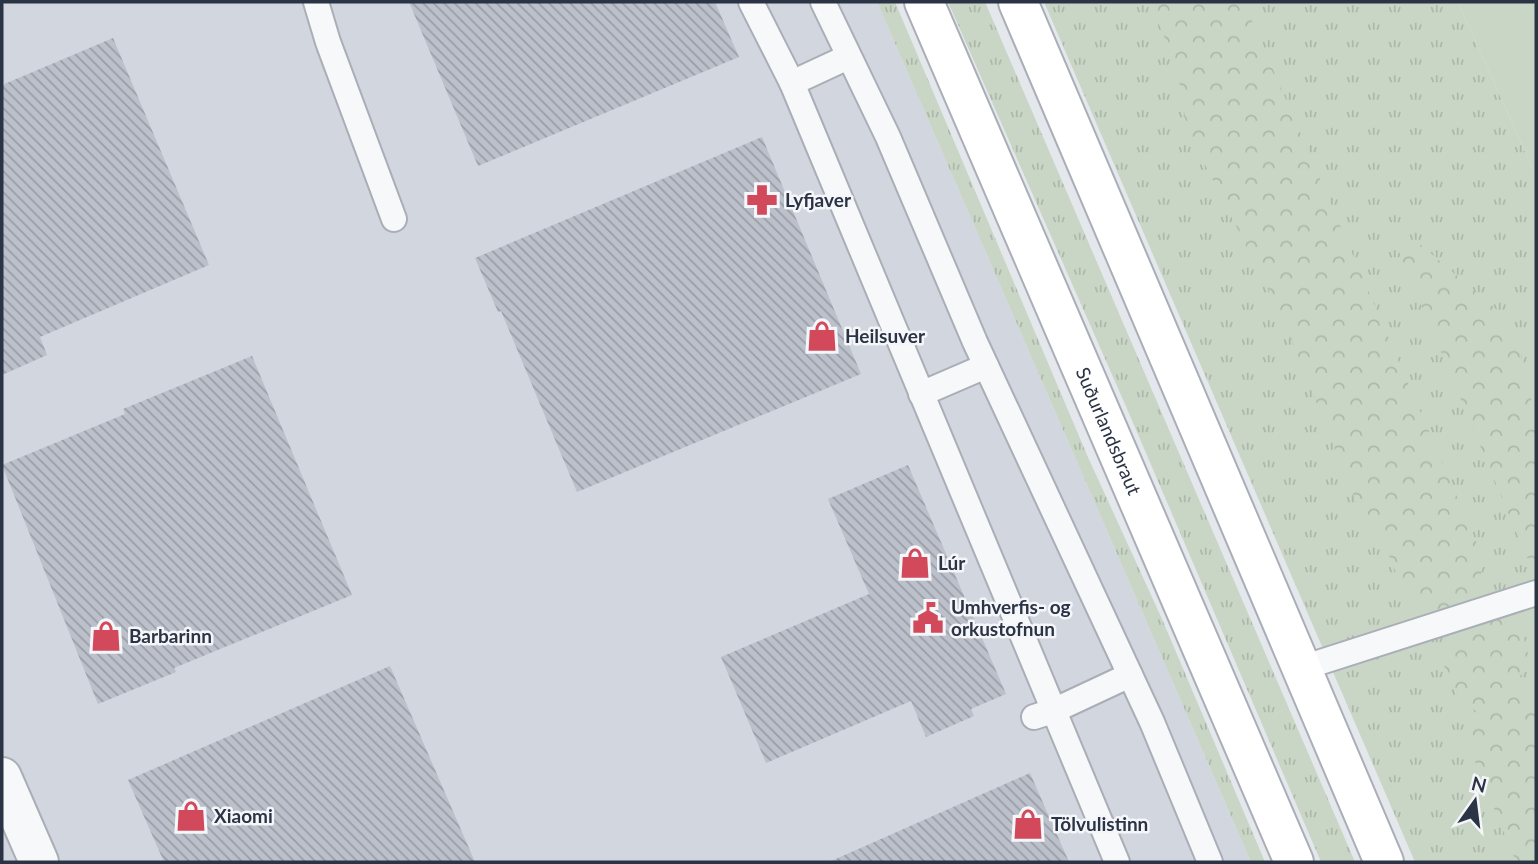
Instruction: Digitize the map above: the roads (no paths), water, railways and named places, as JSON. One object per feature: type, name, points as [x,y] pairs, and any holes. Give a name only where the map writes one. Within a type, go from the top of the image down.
[{"type":"main road","name":"Suðurlandsbraut","points":[[924,2],[1294,862]]},
{"type":"main road","points":[[1018,2],[1384,862]]},
{"type":"street","points":[[2,777],[39,862]]},
{"type":"lane","points":[[316,2],[328,42],[394,219]]},
{"type":"lane","points":[[751,2],[792,83],[921,394],[1043,714],[1116,862]]},
{"type":"lane","points":[[823,2],[888,137],[986,366],[1130,675],[1210,862]]},
{"type":"lane","points":[[792,83],[848,57]]},
{"type":"lane","points":[[921,394],[986,366]]},
{"type":"lane","points":[[1302,668],[1536,593]]},
{"type":"lane","points":[[1043,714],[1130,675]]},
{"type":"place","name":"Lyfjaver","points":[[762,200]]},
{"type":"place","name":"Heilsuver","points":[[822,336]]},
{"type":"place","name":"Lúr","points":[[915,563]]},
{"type":"place","name":"Umhverfis- og orkustofnun","points":[[928,618]]},
{"type":"place","name":"Barbarinn","points":[[106,636]]},
{"type":"place","name":"Xiaomi","points":[[191,816]]},
{"type":"place","name":"Tölvulistinn","points":[[1028,824]]}]
